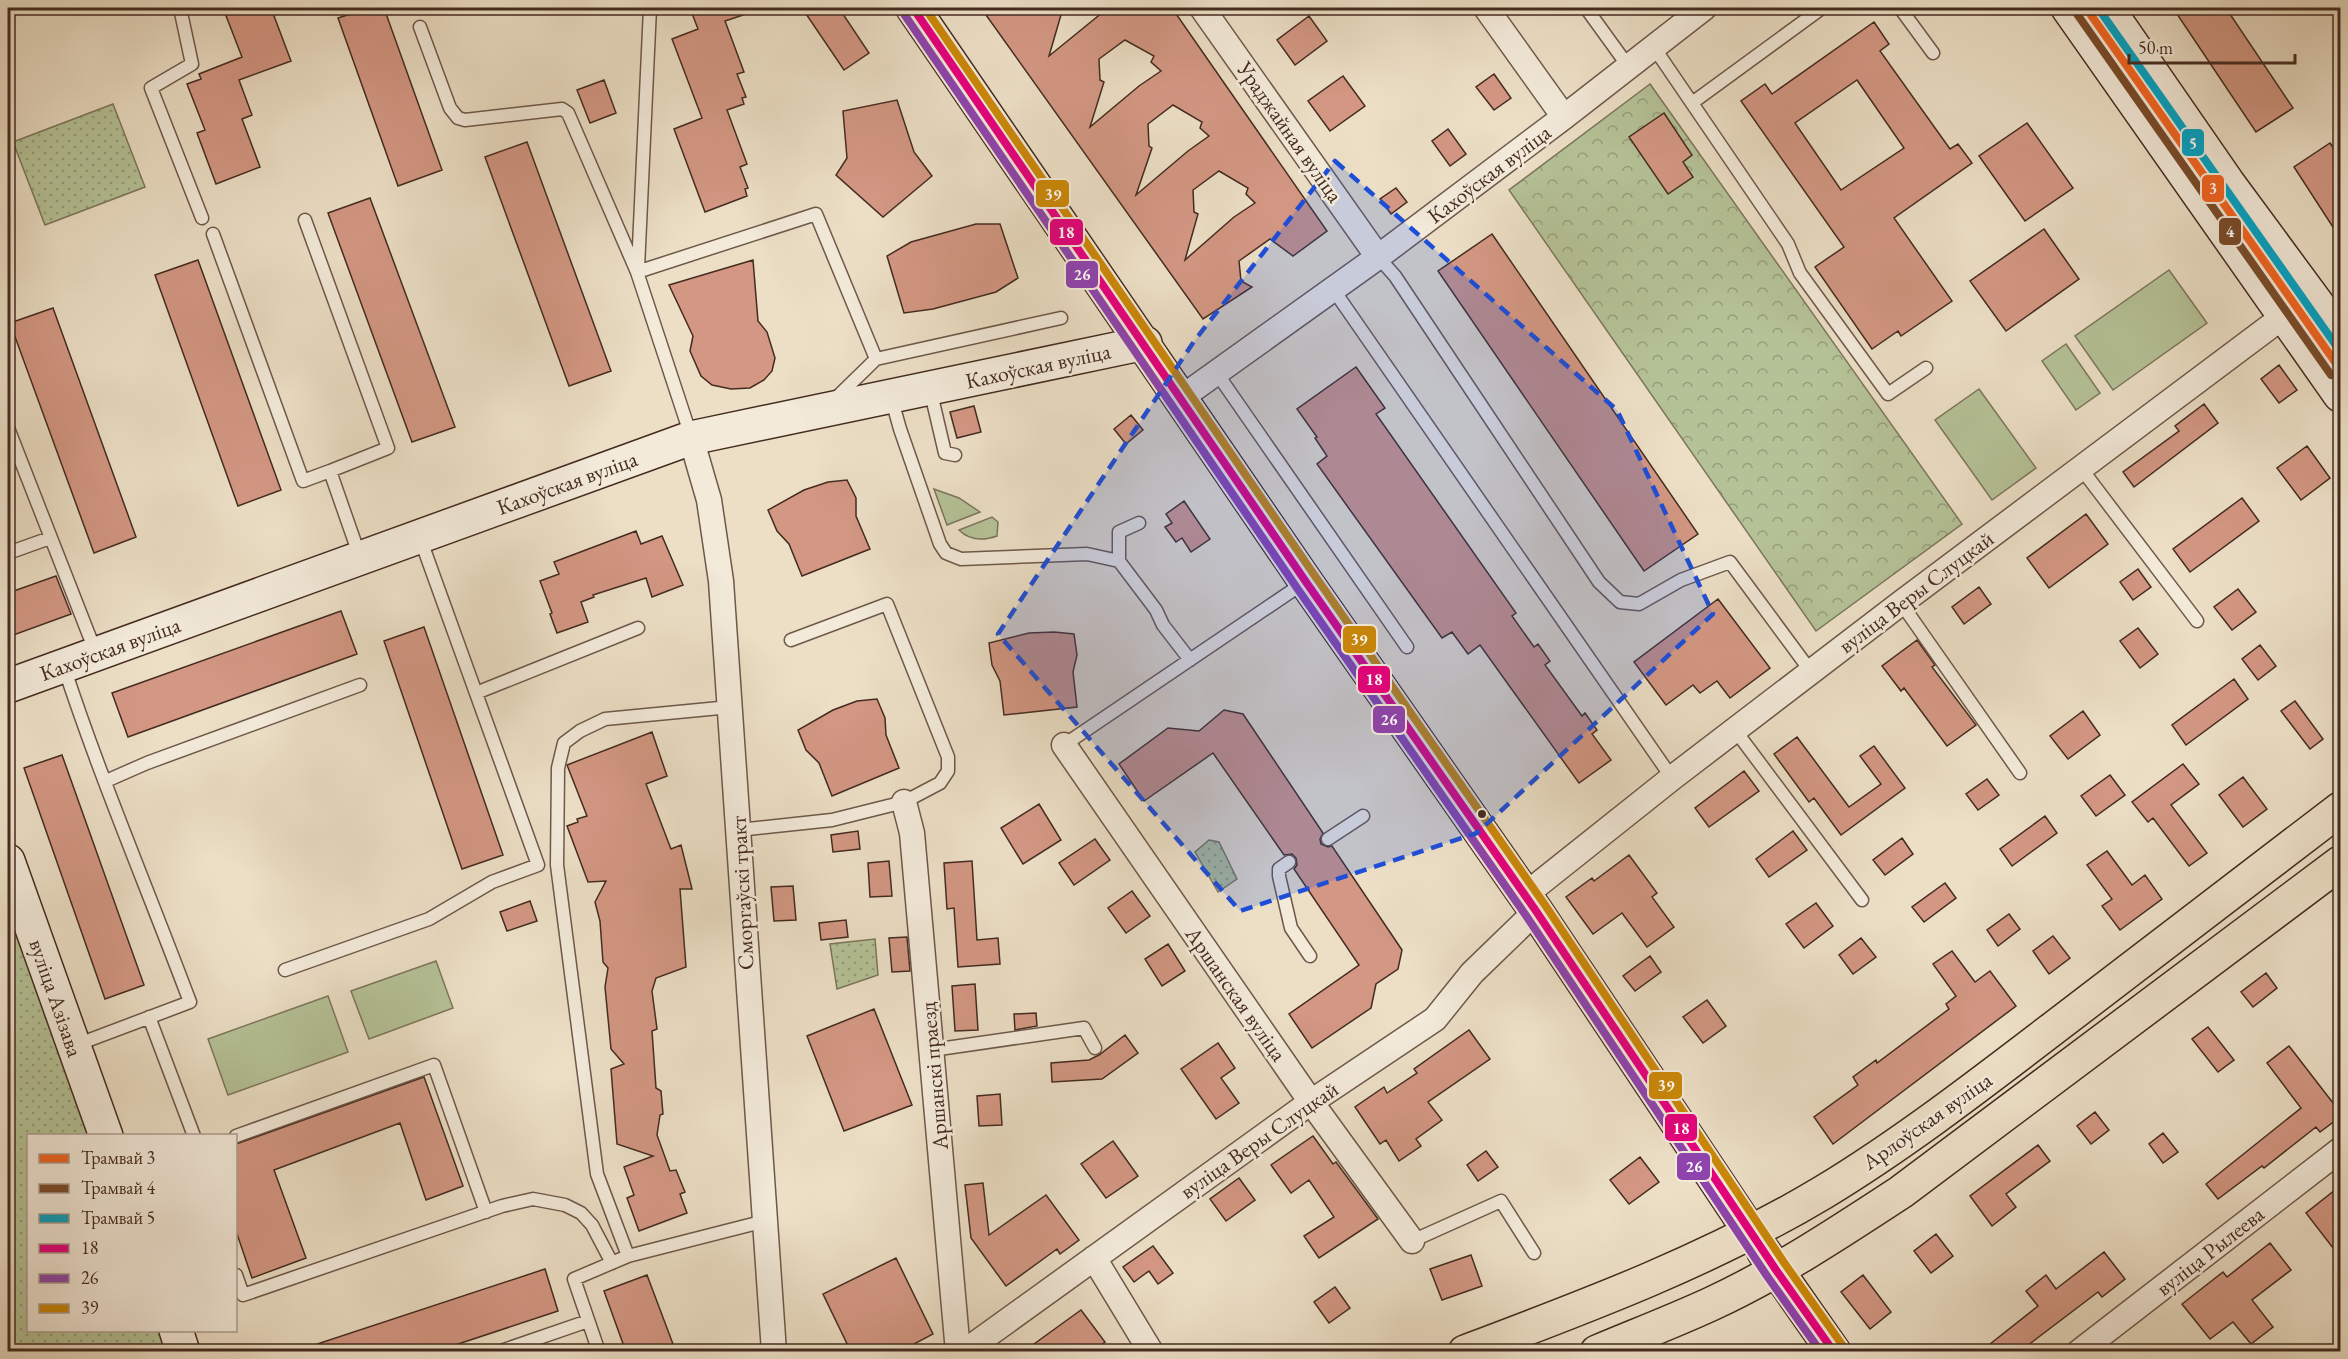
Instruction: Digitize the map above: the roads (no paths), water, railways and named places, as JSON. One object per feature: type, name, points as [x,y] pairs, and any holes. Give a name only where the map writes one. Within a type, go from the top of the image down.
[{"type":"main road","name":"Арлоўская вуліца","points":[[1466,1352],[1688,1263],[1751,1233],[1823,1192],[1948,1108],[2340,809]]},
{"type":"main road","name":"Арлоўская вуліца","points":[[1597,1352],[1712,1303],[1776,1270],[1845,1229],[1901,1192],[2340,863]]},
{"type":"main road","points":[[1751,1233],[1834,1352]]},
{"type":"street","points":[[913,8],[1306,582],[1531,903],[1751,1233]]},
{"type":"street","name":"Ураджайная вуліца","points":[[1202,8],[1378,257]]},
{"type":"street","points":[[1486,8],[1564,117]]},
{"type":"street","name":"Кахоўская вуліца","points":[[1181,398],[1378,257],[1704,8]]},
{"type":"street","points":[[2068,8],[2340,395]]},
{"type":"street","points":[[2107,8],[2228,183],[2340,335]]},
{"type":"street","name":"вуліца Веры Слуцкай","points":[[964,1352],[1311,1102],[1435,1019],[1531,903],[1672,778],[2080,467],[2312,296]]},
{"type":"street","name":"Кахоўская вуліца","points":[[8,686],[691,438],[1145,344]]},
{"type":"street","name":"Сморгаўскі тракт","points":[[691,438],[709,500],[716,534],[721,581],[774,1352]]},
{"type":"street","name":"Аршанская вуліца","points":[[1064,745],[1311,1102],[1412,1241]]},
{"type":"street","name":"Аршанскі праезд","points":[[904,802],[912,833],[958,1352]]},
{"type":"street","name":"вуліца Азізава","points":[[8,861],[76,1057],[72,1046]]},
{"type":"street","name":"вуліца Азізава","points":[[72,1046],[105,1134]]},
{"type":"street","name":"вуліца Рылеева","points":[[2079,1352],[2340,1150]]},
{"type":"street","points":[[1094,1258],[1151,1352]]},
{"type":"street","points":[[177,1332],[183,1352]]},
{"type":"lane","points":[[180,8],[192,64],[151,88],[202,218]]},
{"type":"lane","points":[[638,272],[650,8]]},
{"type":"lane","points":[[1586,8],[1628,66]]},
{"type":"lane","points":[[1692,103],[1822,8]]},
{"type":"lane","points":[[1900,8],[1933,53]]},
{"type":"lane","points":[[420,27],[450,108],[458,118],[465,120],[562,109],[568,113],[638,272],[691,438]]},
{"type":"lane","points":[[1653,46],[1788,244],[1800,273],[1888,394],[1926,368]]},
{"type":"lane","points":[[638,272],[816,214],[876,359]]},
{"type":"lane","points":[[213,234],[303,481],[388,448],[304,220]]},
{"type":"lane","points":[[1378,257],[1395,276],[1599,582],[1620,602],[1639,604],[1681,580],[1730,562],[1812,673]]},
{"type":"lane","points":[[1333,289],[1672,778]]},
{"type":"lane","points":[[824,410],[876,359],[1062,318]]},
{"type":"lane","points":[[1216,372],[1407,647]]},
{"type":"lane","points":[[930,388],[945,453],[955,455]]},
{"type":"lane","points":[[891,396],[936,534],[942,548],[950,556],[966,560],[1088,554],[1119,561]]},
{"type":"lane","points":[[8,428],[97,654]]},
{"type":"lane","points":[[2080,467],[2196,621]]},
{"type":"lane","points":[[330,471],[360,558]]},
{"type":"lane","points":[[1139,523],[1119,532],[1119,561],[1190,660]]},
{"type":"lane","points":[[285,970],[429,919],[492,882],[538,865],[420,537]]},
{"type":"lane","points":[[8,553],[50,538]]},
{"type":"lane","points":[[1064,745],[1306,582]]},
{"type":"lane","points":[[1901,603],[2020,773]]},
{"type":"lane","points":[[739,830],[832,820],[904,802],[940,783],[948,771],[948,757],[887,604],[791,640]]},
{"type":"lane","points":[[476,693],[638,628]]},
{"type":"lane","points":[[63,666],[88,741],[106,781],[190,1002],[72,1046]]},
{"type":"lane","points":[[106,781],[147,763],[360,685]]},
{"type":"lane","points":[[628,1256],[597,1174],[557,865],[558,768],[564,743],[580,731],[605,719],[730,707]]},
{"type":"lane","points":[[1735,730],[1862,900]]},
{"type":"lane","points":[[1328,839],[1363,816]]},
{"type":"lane","points":[[1289,862],[1279,869],[1279,876],[1291,928],[1310,956]]},
{"type":"lane","points":[[149,1017],[193,1134]]},
{"type":"lane","points":[[932,1050],[1084,1028],[1095,1048]]},
{"type":"lane","points":[[237,1136],[434,1065],[486,1212]]},
{"type":"lane","points":[[237,1278],[243,1295],[486,1212],[533,1199],[565,1205],[581,1213],[592,1225],[612,1263]]},
{"type":"lane","points":[[1412,1241],[1501,1201],[1534,1253]]},
{"type":"lane","points":[[599,1352],[574,1279],[628,1256],[765,1221]]},
{"type":"lane","points":[[498,1352],[588,1321]]},
{"type":"tram line","name":"3","points":[[2086,8],[2340,369]]},
{"type":"tram line","name":"5","points":[[2098,8],[2340,351]]},
{"type":"tram line","name":"4","points":[[2077,14],[2331,375]]}]
